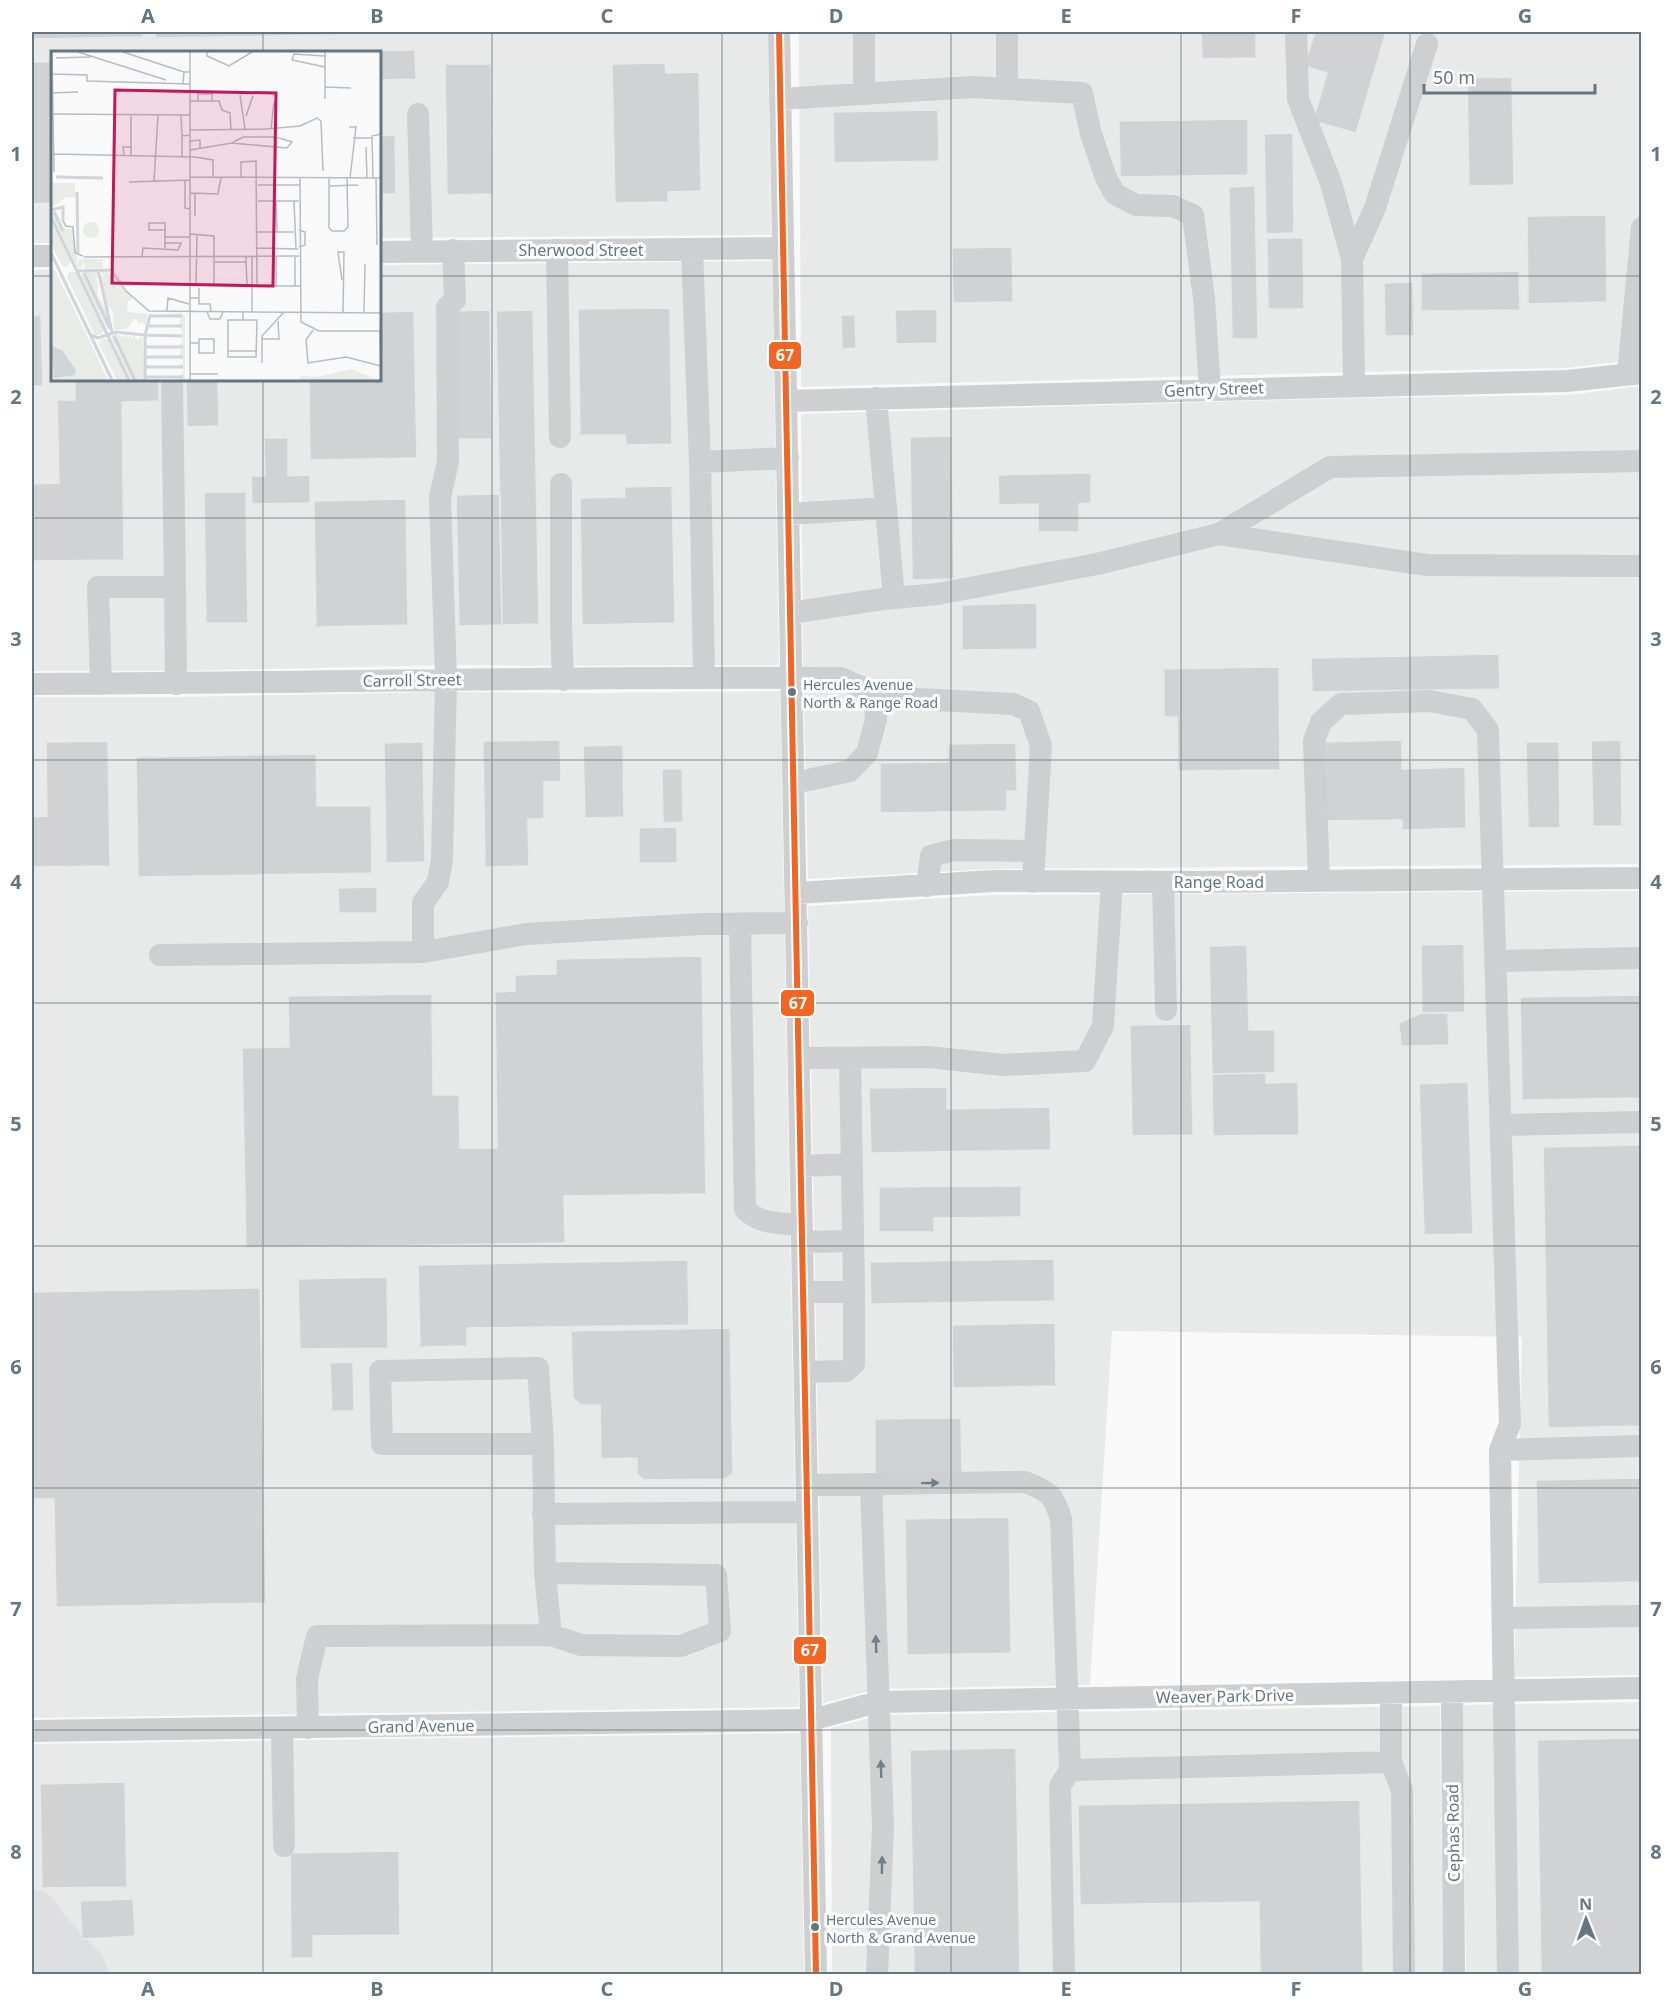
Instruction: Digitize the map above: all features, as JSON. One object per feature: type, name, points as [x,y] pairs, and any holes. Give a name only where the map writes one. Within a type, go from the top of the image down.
[{"type":"street","points":[[779,32],[816,1974]]},
{"type":"street","points":[[864,32],[864,94]]},
{"type":"street","points":[[1007,32],[1007,89]]},
{"type":"street","points":[[1296,32],[1298,99],[1331,183],[1352,259],[1354,385]]},
{"type":"street","points":[[1352,259],[1375,208],[1426,44]]},
{"type":"street","points":[[780,99],[973,87],[1082,93],[1091,134],[1106,178],[1115,194],[1136,205],[1173,206],[1193,215],[1204,298],[1210,389]]},
{"type":"street","points":[[418,114],[422,251]]},
{"type":"street","points":[[1635,374],[1641,228]]},
{"type":"street","name":"Sherwood Street","points":[[381,252],[783,248]]},
{"type":"street","points":[[692,249],[700,462],[704,678]]},
{"type":"street","points":[[423,952],[423,903],[438,882],[442,859],[446,679],[441,496],[448,462],[447,307],[455,300],[453,250]]},
{"type":"street","points":[[557,250],[560,437]]},
{"type":"street","points":[[32,256],[51,256]]},
{"type":"street","name":"Gentry Street","points":[[787,401],[1567,381],[1635,374]]},
{"type":"street","points":[[172,381],[176,684]]},
{"type":"street","points":[[876,398],[894,598]]},
{"type":"street","points":[[700,462],[788,458]]},
{"type":"street","points":[[790,613],[938,594],[1097,564],[1219,534],[1330,467],[1641,461]]},
{"type":"street","points":[[561,484],[561,624],[564,680]]},
{"type":"street","points":[[789,514],[886,508]]},
{"type":"street","points":[[1219,534],[1427,565],[1641,566]]},
{"type":"street","points":[[100,684],[98,587],[175,587]]},
{"type":"street","name":"Carroll Street","points":[[32,684],[446,679],[841,678],[874,693],[917,699],[1013,704],[1029,711],[1041,746],[1033,882]]},
{"type":"street","points":[[794,783],[850,771],[867,753],[876,719],[874,693]]},
{"type":"street","points":[[1319,881],[1314,741],[1321,722],[1341,704],[1429,701],[1472,709],[1488,730],[1502,1125],[1510,1424],[1500,1450],[1508,1974]]},
{"type":"street","points":[[927,886],[931,856],[954,850],[1034,851]]},
{"type":"street","name":"Range Road","points":[[797,893],[993,881],[1641,878]]},
{"type":"street","points":[[800,1058],[929,1057],[1003,1065],[1085,1061],[1103,1026],[1112,882]]},
{"type":"street","points":[[1163,882],[1167,1010]]},
{"type":"street","points":[[160,956],[423,952],[526,934],[797,923]]},
{"type":"street","points":[[740,924],[745,1209],[759,1221],[803,1234],[853,1241]]},
{"type":"street","points":[[1496,961],[1641,958]]},
{"type":"street","points":[[805,1372],[846,1371],[854,1364],[850,1058]]},
{"type":"street","points":[[1502,1125],[1641,1122]]},
{"type":"street","points":[[801,1166],[852,1164]]},
{"type":"street","points":[[804,1292],[854,1292]]},
{"type":"street","points":[[543,1444],[382,1444],[380,1371],[538,1368],[543,1444],[545,1573],[551,1635]]},
{"type":"street","points":[[1500,1450],[1641,1446]]},
{"type":"street","points":[[807,1485],[1025,1482],[1044,1489],[1056,1501],[1061,1519],[1070,1770],[1060,1786],[1064,1974]]},
{"type":"street","points":[[871,1484],[883,1827],[878,1974]]},
{"type":"street","points":[[543,1514],[807,1512]]},
{"type":"street","points":[[308,1728],[307,1680],[317,1636],[551,1635],[581,1645],[681,1646],[720,1631],[716,1575],[545,1573]]},
{"type":"street","points":[[1503,1618],[1641,1616]]},
{"type":"street","name":"Weaver Park Drive","points":[[812,1720],[878,1702],[1641,1688]]},
{"type":"street","name":"Cephas Road","points":[[1452,1692],[1454,1974]]},
{"type":"street","points":[[1391,1693],[1391,1762],[1402,1790],[1404,1974]]},
{"type":"street","name":"Grand Avenue","points":[[32,1731],[812,1720]]},
{"type":"street","points":[[282,1729],[284,1846]]},
{"type":"street","points":[[1070,1770],[1391,1762]]},
{"type":"shaded area","points":[[32,32],[768,32],[771,235],[381,238],[381,51],[51,51],[51,243],[32,243]]},
{"type":"shaded area","points":[[799,32],[1641,32],[1641,359],[1567,368],[801,387]]},
{"type":"shaded area","points":[[772,261],[779,665],[445,665],[176,671],[32,671],[32,270],[51,269],[51,381],[381,381],[381,265]]},
{"type":"shaded area","points":[[1641,386],[1641,864],[992,869],[808,879],[801,414],[1354,398],[1568,395]]},
{"type":"shaded area","points":[[780,691],[799,1707],[32,1718],[32,697]]},
{"type":"shaded area","points":[[1641,891],[1641,1675],[1514,1677],[1522,1337],[1112,1331],[1090,1685],[878,1689],[823,1703],[808,906],[993,895]]},
{"type":"shaded area","points":[[1641,1702],[1641,1974],[1466,1974],[1463,1705]]},
{"type":"shaded area","points":[[1440,1706],[1443,1974],[832,1974],[831,1728],[880,1715]]},
{"type":"shaded area","points":[[800,1733],[804,1974],[32,1974],[32,1744]]},
{"type":"shaded area","points":[[32,1941],[34,1945],[62,1974],[32,1974]]},
{"type":"building","points":[[32,32],[143,32],[143,37],[32,39]]},
{"type":"building","points":[[155,32],[398,32],[398,34],[155,38]]},
{"type":"building","points":[[1201,32],[1256,32],[1256,58],[1202,59]]},
{"type":"building","points":[[1315,32],[1386,32],[1356,133],[1313,121],[1327,73],[1304,66]]},
{"type":"building","points":[[290,49],[290,51],[242,51]]},
{"type":"building","points":[[415,50],[416,79],[381,80],[381,51],[358,51]]},
{"type":"building","points":[[32,62],[51,62],[51,203],[32,204]]},
{"type":"building","points":[[665,63],[666,73],[699,72],[701,191],[668,192],[668,202],[615,203],[612,64]]},
{"type":"building","points":[[445,64],[491,64],[493,194],[447,195]]},
{"type":"building","points":[[1512,77],[1514,185],[1469,186],[1467,78]]},
{"type":"building","points":[[938,110],[939,161],[834,163],[833,112]]},
{"type":"building","points":[[1248,119],[1248,175],[1120,177],[1119,121]]},
{"type":"building","points":[[1293,133],[1294,233],[1266,234],[1264,134]]},
{"type":"building","points":[[395,135],[396,194],[381,194],[381,136]]},
{"type":"building","points":[[1255,186],[1258,339],[1232,339],[1229,187]]},
{"type":"building","points":[[1606,215],[1607,302],[1528,304],[1527,216]]},
{"type":"building","points":[[1267,238],[1303,238],[1304,309],[1268,309]]},
{"type":"building","points":[[1012,247],[1013,302],[953,303],[952,248]]},
{"type":"building","points":[[1519,271],[1520,310],[1421,311],[1421,273]]},
{"type":"building","points":[[1413,282],[1414,336],[1385,336],[1384,283]]},
{"type":"building","points":[[670,308],[672,444],[626,445],[625,435],[580,435],[578,309]]},
{"type":"building","points":[[937,309],[937,343],[896,344],[895,310]]},
{"type":"building","points":[[490,310],[492,439],[452,439],[450,311]]},
{"type":"building","points":[[533,310],[539,624],[502,625],[496,311]]},
{"type":"building","points":[[414,311],[417,458],[310,460],[309,381],[381,381],[381,312]]},
{"type":"building","points":[[32,315],[41,315],[43,386],[32,386]]},
{"type":"building","points":[[841,315],[855,315],[856,348],[842,349]]},
{"type":"building","points":[[75,381],[159,381],[159,401],[122,402],[124,560],[32,561],[32,484],[59,483],[57,400],[75,400]]},
{"type":"building","points":[[186,381],[218,381],[219,426],[187,427]]},
{"type":"building","points":[[952,436],[954,579],[912,580],[910,437]]},
{"type":"building","points":[[264,438],[288,438],[288,476],[310,475],[310,503],[252,504],[251,476],[265,476]]},
{"type":"building","points":[[1091,473],[1091,503],[1079,504],[1079,532],[1038,532],[1038,504],[999,505],[998,475]]},
{"type":"building","points":[[672,486],[675,623],[582,625],[580,498],[625,497],[624,487]]},
{"type":"building","points":[[204,492],[246,492],[248,623],[206,623]]},
{"type":"building","points":[[500,494],[502,625],[459,626],[456,495]]},
{"type":"building","points":[[406,499],[408,625],[316,627],[314,501]]},
{"type":"building","points":[[1037,603],[1037,649],[962,650],[962,605]]},
{"type":"building","points":[[1499,654],[1500,689],[1312,692],[1311,658]]},
{"type":"building","points":[[1279,667],[1280,770],[1178,771],[1177,717],[1164,717],[1164,669]]},
{"type":"building","points":[[560,740],[561,781],[544,782],[544,819],[528,819],[529,866],[485,867],[483,741]]},
{"type":"building","points":[[1402,740],[1402,769],[1465,767],[1466,828],[1402,830],[1402,820],[1318,821],[1317,742]]},
{"type":"building","points":[[1621,740],[1622,826],[1593,826],[1591,741]]},
{"type":"building","points":[[108,741],[110,866],[32,867],[32,817],[47,816],[46,742]]},
{"type":"building","points":[[423,742],[425,862],[386,863],[384,743]]},
{"type":"building","points":[[1526,742],[1559,742],[1560,828],[1528,828]]},
{"type":"building","points":[[1016,743],[1017,791],[1007,791],[1007,811],[880,813],[880,763],[948,762],[948,744]]},
{"type":"building","points":[[623,745],[624,817],[585,818],[583,746]]},
{"type":"building","points":[[316,754],[317,806],[371,806],[372,873],[138,877],[136,757]]},
{"type":"building","points":[[662,769],[682,769],[683,822],[663,823]]},
{"type":"building","points":[[677,827],[677,863],[639,863],[639,828]]},
{"type":"building","points":[[377,887],[377,913],[339,913],[338,888]]},
{"type":"building","points":[[1464,944],[1465,1012],[1422,1013],[1421,945]]},
{"type":"building","points":[[1247,945],[1249,1030],[1275,1030],[1275,1073],[1212,1074],[1209,946]]},
{"type":"building","points":[[702,956],[706,1194],[564,1196],[565,1243],[246,1248],[242,1048],[289,1047],[288,996],[432,994],[433,1095],[459,1095],[460,1148],[497,1148],[495,992],[515,991],[515,975],[556,974],[556,959]]},
{"type":"building","points":[[1642,995],[1642,1098],[1522,1100],[1520,997]]},
{"type":"building","points":[[1422,1013],[1448,1013],[1449,1045],[1401,1046],[1399,1023]]},
{"type":"building","points":[[1191,1024],[1193,1135],[1132,1136],[1130,1025]]},
{"type":"building","points":[[1266,1073],[1266,1083],[1298,1082],[1299,1135],[1213,1136],[1212,1074]]},
{"type":"building","points":[[1468,1082],[1473,1234],[1424,1235],[1419,1084]]},
{"type":"building","points":[[947,1087],[947,1109],[1050,1107],[1051,1150],[871,1153],[869,1088]]},
{"type":"building","points":[[1642,1145],[1642,1426],[1548,1428],[1543,1147]]},
{"type":"building","points":[[1021,1186],[1021,1217],[934,1218],[934,1232],[879,1232],[879,1187]]},
{"type":"building","points":[[1054,1259],[1055,1301],[871,1304],[870,1262]]},
{"type":"building","points":[[688,1260],[689,1325],[467,1328],[467,1346],[420,1347],[418,1265]]},
{"type":"building","points":[[387,1277],[388,1348],[300,1349],[298,1279]]},
{"type":"building","points":[[260,1288],[266,1603],[56,1607],[54,1499],[32,1499],[32,1292]]},
{"type":"building","points":[[1055,1323],[1056,1386],[953,1388],[952,1325]]},
{"type":"building","points":[[730,1328],[733,1473],[725,1479],[644,1480],[637,1474],[637,1458],[601,1459],[600,1405],[581,1405],[573,1398],[571,1331]]},
{"type":"building","points":[[353,1362],[354,1411],[332,1411],[330,1363]]},
{"type":"building","points":[[961,1418],[962,1474],[875,1475],[875,1419]]},
{"type":"building","points":[[1642,1478],[1642,1582],[1538,1584],[1536,1480]]},
{"type":"building","points":[[1009,1517],[1011,1653],[907,1655],[905,1519]]},
{"type":"building","points":[[1642,1738],[1642,1974],[1541,1974],[1537,1740]]},
{"type":"building","points":[[1016,1748],[1020,1974],[914,1974],[910,1750]]},
{"type":"building","points":[[125,1782],[127,1887],[42,1888],[40,1784]]},
{"type":"building","points":[[1360,1800],[1363,1974],[1260,1974],[1259,1902],[1080,1905],[1078,1805]]},
{"type":"building","points":[[399,1851],[400,1935],[313,1936],[313,1958],[291,1958],[290,1853]]},
{"type":"building","points":[[133,1899],[135,1936],[82,1939],[80,1901]]},
{"type":"taxiway","points":[[32,1921],[37,1931],[77,1974]]},
{"type":"transit line","name":"67","points":[[779,32],[816,1974]]},
{"type":"place","name":"Hercules Avenue North & Range Road","points":[[792,692]]},
{"type":"place","name":"Hercules Avenue North & Grand Avenue","points":[[815,1927]]}]
